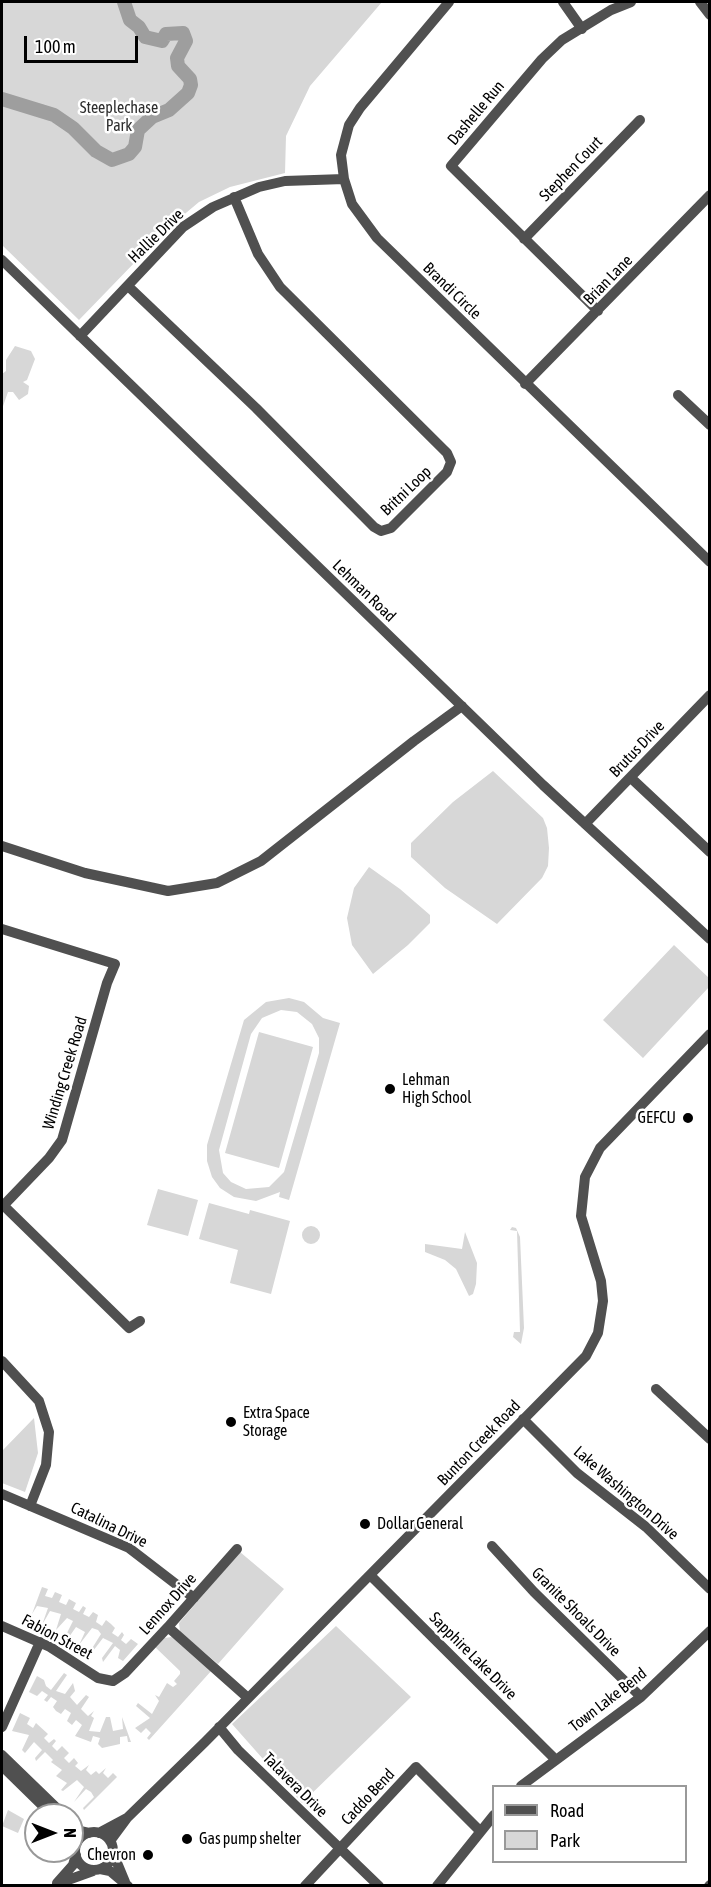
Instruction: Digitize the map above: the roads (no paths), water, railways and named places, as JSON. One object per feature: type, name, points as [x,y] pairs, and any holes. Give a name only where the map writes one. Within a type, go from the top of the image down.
[{"type":"street","name":"Brandi Circle","points":[[449,2],[349,125],[342,155],[344,179],[352,204],[377,238],[710,562]]},
{"type":"street","points":[[563,2],[582,29]]},
{"type":"street","name":"Dashelle Run","points":[[598,311],[452,166],[542,59],[562,40],[611,10],[631,2]]},
{"type":"street","points":[[700,2],[710,15]]},
{"type":"street","name":"Stephen Court","points":[[524,239],[640,120]]},
{"type":"street","name":"Hallie Drive","points":[[80,336],[183,227],[234,197],[285,181],[344,179]]},
{"type":"street","name":"Brian Lane","points":[[525,384],[710,195]]},
{"type":"street","name":"Britni Loop","points":[[128,286],[256,408],[374,527],[381,531],[391,528],[447,472],[451,462],[447,453],[280,287],[258,254],[234,197]]},
{"type":"street","name":"Lehman Road","points":[[2,260],[585,824],[710,939]]},
{"type":"street","points":[[678,395],[710,425]]},
{"type":"street","name":"Brutus Drive","points":[[585,824],[707,702]]},
{"type":"street","points":[[2,846],[85,873],[168,891],[217,883],[261,861],[462,706]]},
{"type":"street","points":[[631,778],[710,852]]},
{"type":"street","name":"Winding Creek Road","points":[[2,930],[116,964],[107,983],[62,1140],[49,1158],[2,1206]]},
{"type":"street","name":"Bunton Creek Road","points":[[110,1841],[127,1818],[586,1356],[598,1333],[603,1301],[600,1277],[581,1216],[585,1177],[600,1148],[710,1034]]},
{"type":"street","points":[[2,1206],[129,1328],[140,1321]]},
{"type":"street","points":[[2,1361],[39,1401],[49,1432],[46,1465],[30,1506]]},
{"type":"street","points":[[656,1389],[710,1440]]},
{"type":"street","name":"Lake Washington Drive","points":[[523,1419],[577,1473],[646,1527],[710,1589]]},
{"type":"street","name":"Catalina Drive","points":[[2,1494],[129,1548],[194,1598]]},
{"type":"street","name":"Granite Shoals Drive","points":[[492,1546],[641,1697]]},
{"type":"street","name":"Lennox Drive","points":[[113,1684],[168,1627],[237,1549]]},
{"type":"street","name":"Sapphire Lake Drive","points":[[370,1575],[555,1759]]},
{"type":"street","name":"Fabion Street","points":[[2,1626],[71,1658],[98,1678],[113,1684]]},
{"type":"street","points":[[168,1627],[248,1698]]},
{"type":"street","name":"Town Lake Bend","points":[[521,1785],[641,1697],[710,1631]]},
{"type":"street","points":[[2,1727],[40,1642]]},
{"type":"street","name":"Talavera Drive","points":[[219,1727],[238,1750],[339,1850],[379,1886]]},
{"type":"street","points":[[2,1755],[52,1803]]},
{"type":"street","points":[[2,1766],[40,1803]]},
{"type":"street","name":"Caddo Bend","points":[[305,1886],[416,1767],[479,1830]]},
{"type":"street","points":[[437,1886],[479,1830],[492,1817]]},
{"type":"street","name":"Bunton Creek Road","points":[[94,1833],[127,1818]]},
{"type":"street","points":[[84,1832],[94,1833],[110,1841],[127,1884]]},
{"type":"street","points":[[84,1838],[94,1833]]},
{"type":"street","points":[[56,1885],[108,1864],[113,1853]]},
{"type":"street","points":[[56,1885],[58,1879],[73,1863]]},
{"type":"street","points":[[80,1863],[97,1870],[110,1871],[127,1884]]},
{"type":"waterway","points":[[2,99],[54,115],[73,128],[96,151],[112,160],[129,154],[135,147],[138,130],[152,117],[169,110],[188,93],[191,85],[190,79],[178,66],[177,58],[186,41],[183,33],[166,34],[162,41],[145,37],[139,27],[130,20],[124,2]]},
{"type":"place","name":"Lehman High School","points":[[390,1089]]},
{"type":"place","name":"GEFCU","points":[[688,1118]]},
{"type":"place","name":"Extra Space Storage","points":[[231,1422]]},
{"type":"place","name":"Dollar General","points":[[365,1524]]},
{"type":"place","name":"Gas pump shelter","points":[[187,1839]]},
{"type":"place","name":"Chevron","points":[[148,1855]]},
{"type":"park label","name":"Steeplechase Park","points":[[119,117]]}]
